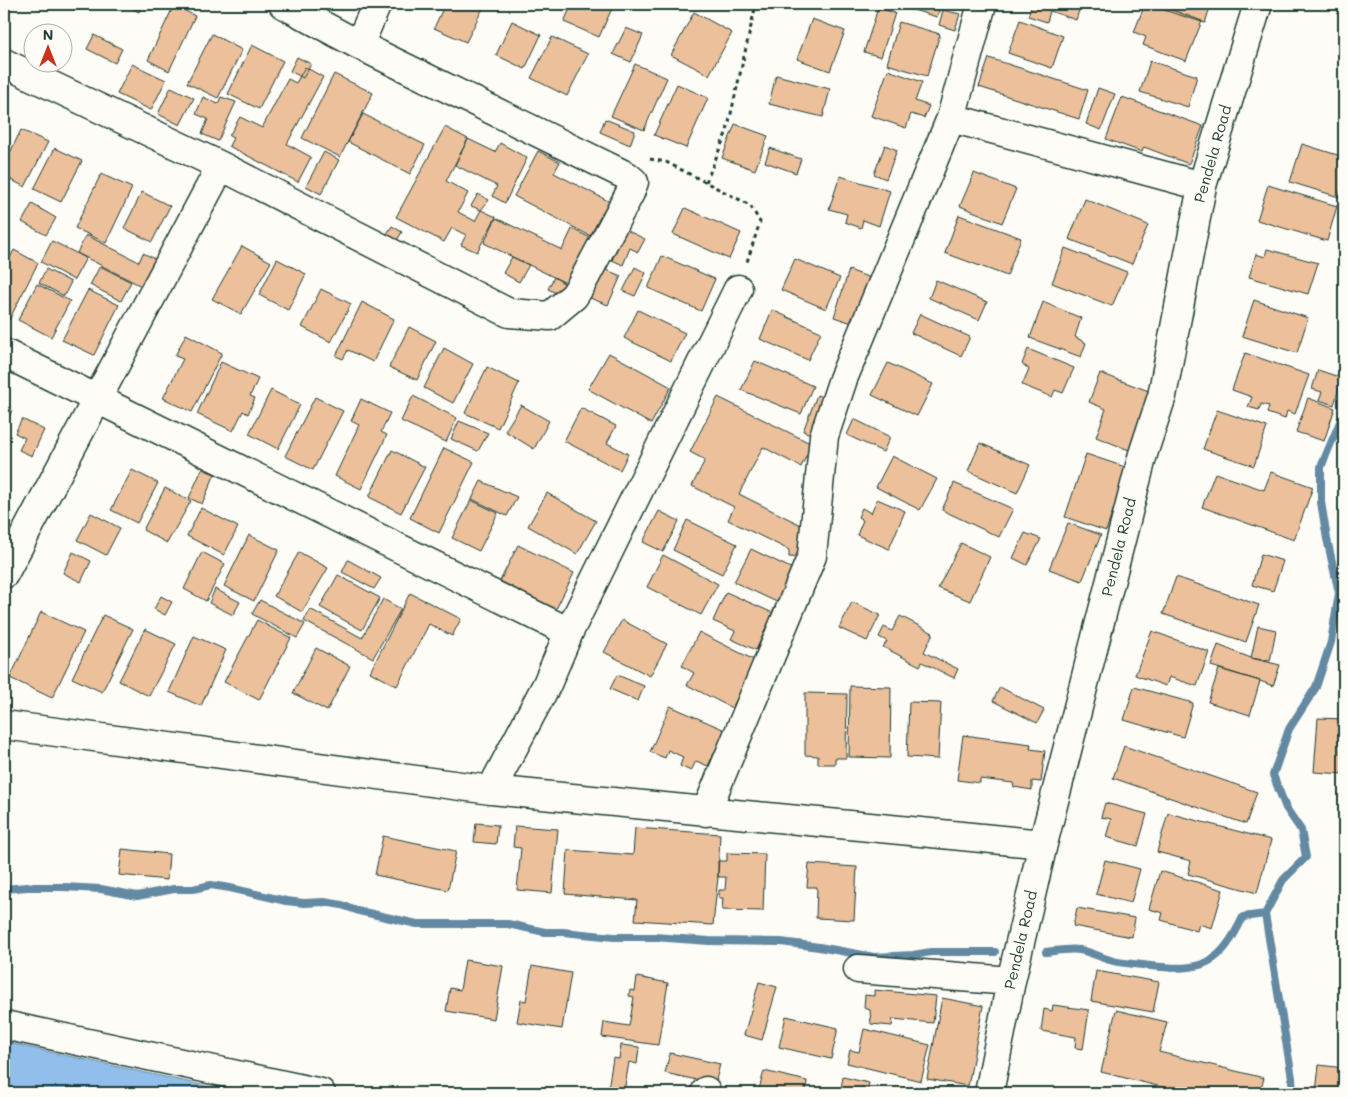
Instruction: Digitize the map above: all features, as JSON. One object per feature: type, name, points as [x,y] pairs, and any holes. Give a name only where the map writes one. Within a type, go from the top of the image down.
[{"type":"street","points":[[4,63],[221,166],[509,314],[550,316],[574,296],[630,193],[634,182],[627,176],[359,46],[283,4]]},
{"type":"street","points":[[359,46],[377,4]]},
{"type":"street","points":[[706,812],[812,556],[824,436],[843,379],[951,118],[982,4]]},
{"type":"street","name":"Pendela Road","points":[[989,1093],[1011,981],[1043,844],[1143,454],[1162,396],[1202,186],[1258,4]]},
{"type":"street","points":[[951,118],[1202,186]]},
{"type":"street","points":[[4,574],[221,166]]},
{"type":"street","points":[[490,790],[547,684],[569,632],[738,289]]},
{"type":"street","points":[[4,352],[569,632]]},
{"type":"street","points":[[4,725],[490,790],[1043,844]]},
{"type":"street","points":[[858,969],[1011,981]]},
{"type":"street","points":[[4,1025],[321,1093]]},
{"type":"path","points":[[706,182],[727,130],[756,4]]},
{"type":"path","points":[[627,176],[648,159],[666,162],[750,204],[760,222],[738,289]]},
{"type":"water","points":[[4,1042],[238,1093],[4,1093]]},
{"type":"building","points":[[123,4],[143,4],[139,12]]},
{"type":"building","points":[[445,4],[485,4],[466,42],[434,28]]},
{"type":"building","points":[[572,4],[614,4],[599,37],[564,22]]},
{"type":"building","points":[[893,4],[941,4],[937,17]]},
{"type":"building","points":[[1032,4],[1081,4],[1076,20],[1050,11],[1047,22],[1028,16]]},
{"type":"building","points":[[1145,4],[1156,4],[1202,21],[1186,61],[1143,45],[1146,37],[1134,32]]},
{"type":"building","points":[[1166,4],[1211,4],[1205,23],[1164,10]]},
{"type":"building","points":[[174,5],[195,16],[169,71],[148,60]]},
{"type":"building","points":[[878,8],[895,13],[881,57],[864,52]]},
{"type":"building","points":[[943,10],[960,14],[955,30],[939,25]]},
{"type":"building","points":[[694,12],[732,33],[709,75],[671,55]]},
{"type":"building","points":[[812,19],[845,31],[830,71],[797,59]]},
{"type":"building","points":[[1020,20],[1063,36],[1052,68],[1008,53]]},
{"type":"building","points":[[512,21],[541,35],[525,69],[496,55]]},
{"type":"building","points":[[899,22],[940,34],[927,76],[887,64]]},
{"type":"building","points":[[626,28],[643,35],[631,62],[613,54]]},
{"type":"building","points":[[212,34],[242,50],[218,98],[187,83]]},
{"type":"building","points":[[94,35],[122,49],[115,63],[87,49]]},
{"type":"building","points":[[552,37],[588,54],[567,96],[531,78]]},
{"type":"building","points":[[252,45],[283,61],[259,109],[228,94]]},
{"type":"building","points":[[297,57],[311,64],[303,78],[290,71]]},
{"type":"building","points":[[989,58],[1088,90],[1079,119],[979,87]]},
{"type":"building","points":[[1150,61],[1197,76],[1188,107],[1140,92]]},
{"type":"building","points":[[132,64],[166,80],[151,110],[117,94]]},
{"type":"building","points":[[635,64],[667,78],[644,130],[611,116]]},
{"type":"building","points":[[305,67],[323,77],[287,144],[311,157],[298,182],[229,146],[233,138],[229,136],[240,117],[262,128],[288,79],[296,83]]},
{"type":"building","points":[[888,70],[922,82],[915,101],[929,106],[924,118],[911,114],[906,128],[871,116]]},
{"type":"building","points":[[334,74],[373,93],[340,157],[302,138]]},
{"type":"building","points":[[776,75],[830,89],[823,117],[769,104]]},
{"type":"building","points":[[677,84],[708,98],[686,148],[654,135]]},
{"type":"building","points":[[171,87],[194,98],[180,125],[158,114]]},
{"type":"building","points":[[1098,88],[1115,94],[1101,130],[1086,124]]},
{"type":"building","points":[[203,97],[218,104],[221,97],[236,102],[218,141],[202,134],[208,119],[196,114]]},
{"type":"building","points":[[1122,97],[1203,126],[1189,164],[1144,147],[1142,152],[1106,139]]},
{"type":"building","points":[[363,114],[425,145],[410,174],[348,142]]},
{"type":"building","points":[[605,119],[635,131],[630,145],[600,132]]},
{"type":"building","points":[[735,124],[768,136],[755,170],[722,158]]},
{"type":"building","points":[[445,127],[468,139],[446,181],[468,193],[458,212],[475,221],[481,210],[496,217],[477,252],[461,245],[466,235],[452,228],[444,242],[396,217]]},
{"type":"building","points":[[21,130],[48,142],[25,187],[4,176],[4,165]]},
{"type":"building","points":[[468,139],[495,152],[500,143],[527,158],[505,203],[492,196],[497,186],[455,165]]},
{"type":"building","points":[[1302,144],[1344,157],[1344,180],[1339,197],[1290,182]]},
{"type":"building","points":[[885,145],[897,150],[886,179],[874,174]]},
{"type":"building","points":[[55,148],[82,161],[61,202],[34,189]]},
{"type":"building","points":[[770,148],[801,159],[796,173],[765,162]]},
{"type":"building","points":[[538,151],[560,162],[554,173],[616,205],[598,240],[514,196]]},
{"type":"building","points":[[324,152],[339,160],[321,194],[306,186]]},
{"type":"building","points":[[974,173],[1016,189],[1002,223],[960,206]]},
{"type":"building","points":[[101,174],[132,188],[106,243],[75,228]]},
{"type":"building","points":[[840,176],[890,191],[879,226],[863,220],[861,228],[845,222],[847,214],[829,209]]},
{"type":"building","points":[[1268,185],[1337,206],[1327,241],[1257,220]]},
{"type":"building","points":[[142,192],[170,206],[152,242],[124,228]]},
{"type":"building","points":[[478,194],[489,200],[481,210],[471,206]]},
{"type":"building","points":[[1085,199],[1148,225],[1132,264],[1069,239]]},
{"type":"building","points":[[32,204],[56,218],[46,235],[22,222]]},
{"type":"building","points":[[685,208],[741,233],[729,259],[673,234]]},
{"type":"building","points":[[959,215],[1021,238],[1007,276],[945,253]]},
{"type":"building","points":[[496,218],[562,250],[572,229],[595,240],[572,286],[484,243]]},
{"type":"building","points":[[392,226],[402,232],[394,245],[384,238]]},
{"type":"building","points":[[626,230],[645,239],[638,252],[630,248],[623,265],[612,260]]},
{"type":"building","points":[[86,235],[139,262],[143,253],[161,262],[147,289],[77,253]]},
{"type":"building","points":[[52,241],[86,258],[74,280],[41,262]]},
{"type":"building","points":[[242,246],[271,262],[241,314],[212,299]]},
{"type":"building","points":[[1065,248],[1127,272],[1112,306],[1052,283]]},
{"type":"building","points":[[1267,249],[1318,263],[1308,294],[1249,277],[1256,254],[1265,257]]},
{"type":"building","points":[[14,250],[38,263],[9,320],[4,318],[4,269]]},
{"type":"building","points":[[662,256],[715,279],[701,311],[648,288]]},
{"type":"building","points":[[512,257],[529,265],[519,282],[503,273]]},
{"type":"building","points":[[277,259],[306,274],[288,310],[259,295]]},
{"type":"building","points":[[795,259],[840,278],[826,309],[781,290]]},
{"type":"building","points":[[100,266],[131,282],[121,301],[90,285]]},
{"type":"building","points":[[635,267],[646,273],[635,296],[623,291]]},
{"type":"building","points":[[602,268],[621,276],[608,305],[590,298]]},
{"type":"building","points":[[46,269],[71,282],[64,296],[39,283]]},
{"type":"building","points":[[849,270],[873,279],[858,325],[834,317]]},
{"type":"building","points":[[554,277],[568,286],[562,296],[548,289]]},
{"type":"building","points":[[936,280],[987,302],[979,320],[929,298]]},
{"type":"building","points":[[37,284],[70,301],[51,337],[18,320]]},
{"type":"building","points":[[321,289],[351,304],[331,342],[302,327]]},
{"type":"building","points":[[88,290],[119,305],[94,355],[62,340]]},
{"type":"building","points":[[1254,300],[1308,318],[1297,353],[1242,336]]},
{"type":"building","points":[[362,302],[394,319],[373,362],[348,350],[343,359],[336,356]]},
{"type":"building","points":[[1043,302],[1081,318],[1075,337],[1086,343],[1081,357],[1030,338]]},
{"type":"building","points":[[638,310],[685,333],[671,361],[624,338]]},
{"type":"building","points":[[772,310],[821,332],[808,360],[760,339]]},
{"type":"building","points":[[920,314],[970,337],[961,356],[911,333]]},
{"type":"building","points":[[409,327],[436,341],[417,380],[389,367]]},
{"type":"building","points":[[186,334],[222,353],[192,412],[163,398],[183,359],[175,356]]},
{"type":"building","points":[[444,348],[473,364],[453,403],[424,388]]},
{"type":"building","points":[[1028,349],[1074,368],[1063,393],[1055,390],[1052,397],[1022,385],[1029,369],[1022,364]]},
{"type":"building","points":[[609,353],[671,387],[651,424],[588,389]]},
{"type":"building","points":[[1245,353],[1309,375],[1295,414],[1287,411],[1285,419],[1267,413],[1269,406],[1261,404],[1259,410],[1248,407],[1252,397],[1232,390]]},
{"type":"building","points":[[755,361],[813,386],[801,414],[741,390]]},
{"type":"building","points":[[221,362],[258,379],[250,396],[255,398],[248,414],[243,411],[233,431],[197,414]]},
{"type":"building","points":[[888,363],[933,384],[917,416],[872,395]]},
{"type":"building","points":[[487,367],[519,383],[498,428],[465,413]]},
{"type":"building","points":[[1318,370],[1342,378],[1334,405],[1319,400],[1322,392],[1312,389]]},
{"type":"building","points":[[1100,373],[1157,394],[1134,452],[1096,437],[1106,409],[1089,402]]},
{"type":"building","points":[[271,390],[300,405],[278,449],[249,434]]},
{"type":"building","points":[[817,395],[833,401],[819,437],[803,431]]},
{"type":"building","points":[[413,396],[457,418],[446,442],[401,421]]},
{"type":"building","points":[[315,397],[343,411],[313,470],[285,456]]},
{"type":"building","points":[[718,397],[812,444],[801,467],[763,447],[739,494],[807,528],[807,558],[789,557],[789,550],[728,520],[734,507],[692,486],[705,460],[690,452]]},
{"type":"building","points":[[1308,398],[1335,408],[1324,441],[1296,432]]},
{"type":"building","points":[[361,399],[390,413],[381,432],[387,435],[361,489],[335,476],[359,425],[351,421]]},
{"type":"building","points":[[521,405],[549,421],[534,449],[505,431]]},
{"type":"building","points":[[4,407],[12,410],[4,429]]},
{"type":"building","points":[[581,408],[616,426],[607,443],[628,454],[620,470],[564,441]]},
{"type":"building","points":[[1217,410],[1267,427],[1254,466],[1203,449]]},
{"type":"building","points":[[22,419],[44,430],[32,456],[19,450],[25,438],[15,433]]},
{"type":"building","points":[[854,419],[890,437],[883,452],[847,435]]},
{"type":"building","points":[[459,421],[488,433],[478,451],[451,439]]},
{"type":"building","points":[[980,443],[1030,465],[1017,493],[968,471]]},
{"type":"building","points":[[444,448],[474,462],[439,533],[410,518]]},
{"type":"building","points":[[392,450],[425,467],[401,513],[369,497]]},
{"type":"building","points":[[1086,454],[1128,468],[1106,531],[1065,517]]},
{"type":"building","points":[[892,456],[937,479],[920,510],[876,487]]},
{"type":"building","points":[[202,469],[215,474],[202,504],[189,498]]},
{"type":"building","points":[[132,470],[158,483],[137,523],[111,510]]},
{"type":"building","points":[[1271,472],[1313,487],[1294,540],[1202,507],[1215,473],[1264,490]]},
{"type":"building","points":[[481,481],[517,497],[507,516],[472,499]]},
{"type":"building","points":[[954,483],[1013,509],[999,537],[942,510]]},
{"type":"building","points":[[165,488],[191,501],[167,543],[143,530]]},
{"type":"building","points":[[547,493],[596,521],[577,554],[528,526]]},
{"type":"building","points":[[877,499],[905,511],[889,549],[857,535],[863,520],[858,517],[862,508],[871,513]]},
{"type":"building","points":[[471,500],[498,513],[479,551],[452,538]]},
{"type":"building","points":[[201,508],[238,527],[224,555],[187,536]]},
{"type":"building","points":[[659,511],[679,521],[663,552],[643,542]]},
{"type":"building","points":[[91,513],[120,528],[106,555],[77,540]]},
{"type":"building","points":[[687,520],[737,544],[722,574],[673,550]]},
{"type":"building","points":[[1068,523],[1101,535],[1082,581],[1049,569]]},
{"type":"building","points":[[1025,533],[1041,539],[1027,565],[1013,558]]},
{"type":"building","points":[[249,535],[279,550],[254,601],[224,586]]},
{"type":"building","points":[[961,543],[990,557],[970,601],[938,588]]},
{"type":"building","points":[[518,545],[574,573],[556,609],[500,581]]},
{"type":"building","points":[[751,549],[799,572],[783,605],[734,582]]},
{"type":"building","points":[[73,552],[91,561],[81,582],[63,573]]},
{"type":"building","points":[[202,552],[225,564],[206,601],[184,589]]},
{"type":"building","points":[[299,552],[328,568],[302,612],[274,596]]},
{"type":"building","points":[[1261,554],[1283,561],[1273,591],[1252,585]]},
{"type":"building","points":[[663,555],[718,584],[701,615],[647,587]]},
{"type":"building","points":[[348,560],[381,578],[374,589],[342,572]]},
{"type":"building","points":[[338,575],[380,598],[362,630],[320,607]]},
{"type":"building","points":[[1176,577],[1259,605],[1246,642],[1163,614]]},
{"type":"building","points":[[215,589],[240,602],[233,615],[209,603]]},
{"type":"building","points":[[726,592],[773,613],[756,650],[731,639],[735,631],[713,621]]},
{"type":"building","points":[[410,593],[461,619],[452,636],[429,624],[397,686],[370,672]]},
{"type":"building","points":[[161,596],[172,602],[165,615],[154,609]]},
{"type":"building","points":[[383,599],[401,609],[373,658],[304,621],[310,609],[362,638]]},
{"type":"building","points":[[260,600],[305,624],[297,638],[252,614]]},
{"type":"building","points":[[852,602],[880,615],[867,641],[839,628]]},
{"type":"building","points":[[41,612],[84,632],[52,698],[10,678]]},
{"type":"building","points":[[103,615],[133,629],[102,692],[72,678]]},
{"type":"building","points":[[900,616],[933,633],[924,652],[958,669],[954,678],[922,662],[920,666],[883,647],[887,641],[879,637],[884,627],[892,631]]},
{"type":"building","points":[[257,620],[291,638],[259,700],[224,682]]},
{"type":"building","points":[[622,620],[667,644],[650,676],[604,652]]},
{"type":"building","points":[[1258,626],[1276,630],[1270,661],[1251,658]]},
{"type":"building","points":[[145,629],[176,644],[149,696],[119,681]]},
{"type":"building","points":[[1152,631],[1209,652],[1197,686],[1169,677],[1166,686],[1135,675]]},
{"type":"building","points":[[699,632],[760,663],[743,697],[739,695],[732,708],[687,685],[694,673],[682,666]]},
{"type":"building","points":[[194,636],[226,650],[201,706],[169,692]]},
{"type":"building","points":[[1218,645],[1251,658],[1280,665],[1273,686],[1211,666]]},
{"type":"building","points":[[316,648],[350,666],[327,711],[293,693]]},
{"type":"building","points":[[1219,669],[1260,681],[1250,715],[1208,702]]},
{"type":"building","points":[[617,675],[644,686],[638,701],[610,689]]},
{"type":"building","points":[[850,686],[891,687],[890,758],[849,757]]},
{"type":"building","points":[[1000,687],[1044,710],[1037,723],[993,701]]},
{"type":"building","points":[[1134,687],[1193,703],[1183,737],[1124,720]]},
{"type":"building","points":[[805,693],[847,694],[846,758],[835,758],[835,764],[818,764],[818,756],[805,755]]},
{"type":"building","points":[[909,702],[941,703],[938,759],[907,757]]},
{"type":"building","points":[[670,706],[725,730],[708,766],[696,761],[691,771],[680,766],[683,757],[668,750],[665,758],[650,752]]},
{"type":"building","points":[[1318,718],[1344,719],[1344,774],[1314,772]]},
{"type":"building","points":[[963,735],[1031,744],[1030,749],[1045,751],[1041,782],[1032,781],[1032,790],[1014,787],[1013,783],[980,779],[980,783],[957,780]]},
{"type":"building","points":[[1124,746],[1257,792],[1246,824],[1113,778]]},
{"type":"building","points":[[1105,803],[1147,814],[1138,846],[1106,837],[1111,819],[1101,817]]},
{"type":"building","points":[[1168,813],[1271,840],[1257,893],[1188,874],[1191,861],[1157,852]]},
{"type":"building","points":[[476,823],[498,825],[496,844],[474,842]]},
{"type":"building","points":[[515,826],[558,829],[552,893],[517,890],[521,848],[513,847]]},
{"type":"building","points":[[635,828],[720,834],[713,925],[635,920],[637,900],[565,894],[568,850],[633,855]]},
{"type":"building","points":[[383,836],[456,851],[448,890],[375,875]]},
{"type":"building","points":[[122,849],[169,854],[167,880],[119,875]]},
{"type":"building","points":[[727,853],[765,854],[763,911],[722,910],[723,898],[719,898],[719,890],[725,890],[726,877],[718,877],[718,861],[727,861]]},
{"type":"building","points":[[1105,860],[1140,869],[1131,903],[1096,894]]},
{"type":"building","points":[[809,864],[857,867],[854,920],[816,918],[817,887],[807,887]]},
{"type":"building","points":[[1160,871],[1223,890],[1212,928],[1199,924],[1197,931],[1161,920],[1163,913],[1149,909]]},
{"type":"building","points":[[1077,908],[1135,918],[1132,937],[1073,926]]},
{"type":"building","points":[[465,960],[503,966],[494,1019],[446,1011],[450,988],[460,990]]},
{"type":"building","points":[[532,966],[571,973],[562,1029],[517,1022],[521,1000],[526,1001]]},
{"type":"building","points":[[1096,971],[1159,982],[1153,1012],[1091,1001]]},
{"type":"building","points":[[637,977],[668,983],[658,1045],[602,1037],[604,1022],[629,1026],[634,997],[629,996],[630,990],[635,991]]},
{"type":"building","points":[[759,982],[777,987],[762,1040],[744,1035]]},
{"type":"building","points":[[874,990],[936,996],[933,1023],[893,1019],[892,1026],[871,1024],[870,1010],[864,1008],[865,995],[874,996]]},
{"type":"building","points":[[942,998],[983,1006],[968,1086],[927,1079]]},
{"type":"building","points":[[1053,1005],[1089,1010],[1083,1049],[1075,1048],[1076,1037],[1041,1031],[1044,1009],[1052,1011]]},
{"type":"building","points":[[1116,1010],[1167,1022],[1159,1052],[1264,1078],[1260,1093],[1186,1093],[1101,1072]]},
{"type":"building","points":[[786,1016],[838,1028],[831,1059],[779,1047]]},
{"type":"building","points":[[864,1029],[930,1045],[921,1081],[847,1063],[850,1050],[859,1052]]},
{"type":"building","points":[[621,1045],[639,1047],[637,1064],[629,1062],[624,1092],[608,1089],[613,1058],[619,1059]]},
{"type":"building","points":[[670,1053],[720,1064],[715,1084],[665,1073]]},
{"type":"building","points":[[1319,1065],[1344,1068],[1344,1093],[1316,1093]]},
{"type":"building","points":[[764,1071],[807,1081],[806,1093],[758,1093]]},
{"type":"building","points":[[843,1077],[869,1083],[867,1093],[840,1093]]},
{"type":"waterway","points":[[1293,1093],[1265,914],[1283,880],[1306,857],[1301,830],[1286,808],[1273,775],[1289,729],[1316,687],[1331,642],[1339,593],[1321,502],[1321,467],[1344,414]]},
{"type":"waterway","points":[[4,889],[63,887],[101,889],[137,896],[211,885],[286,901],[304,903],[324,902],[342,905],[359,911],[417,924],[508,924],[545,932],[614,937],[781,942],[874,957],[931,952],[995,952]]},
{"type":"waterway","points":[[1046,952],[1076,949],[1122,963],[1169,968],[1197,966],[1208,962],[1226,946],[1243,917],[1265,914]]}]
